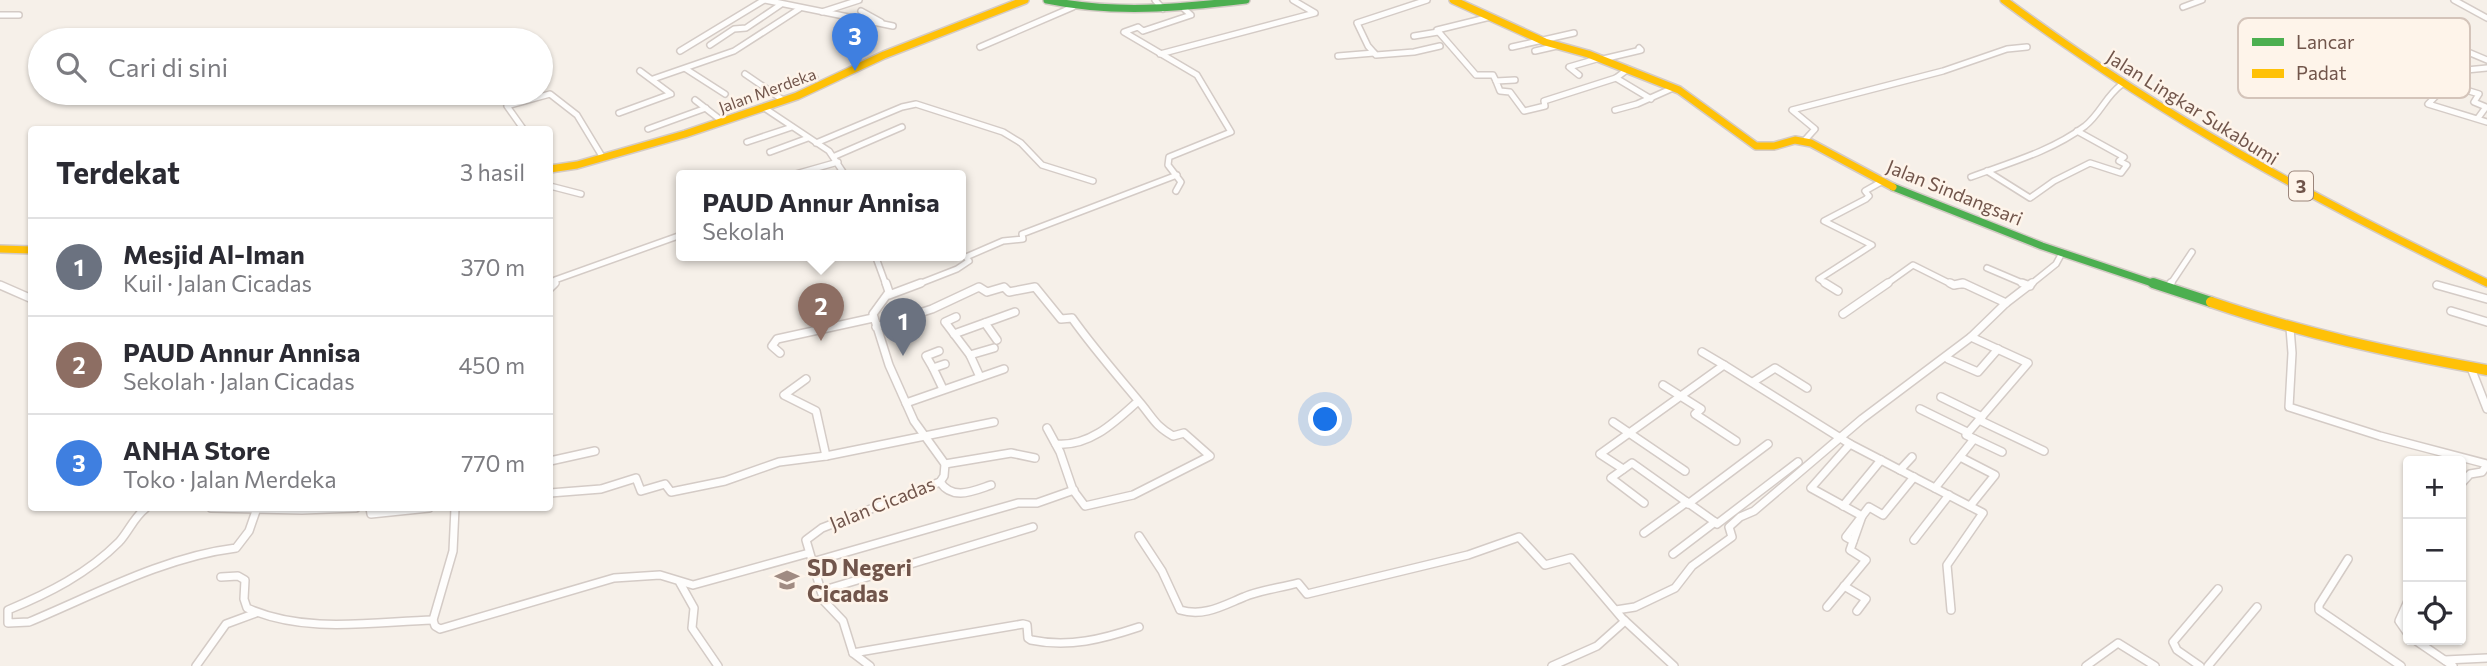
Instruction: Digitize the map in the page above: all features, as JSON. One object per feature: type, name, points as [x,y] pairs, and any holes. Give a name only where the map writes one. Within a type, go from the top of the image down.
[{"type":"street","points":[[680,51],[764,0],[893,26]]},
{"type":"street","points":[[820,13],[859,0]]},
{"type":"street","name":"Jalan Merdeka","points":[[553,169],[603,158],[783,100],[827,84],[884,55],[1025,0]]},
{"type":"street","points":[[1046,0],[1073,7],[1116,12],[1245,0]]},
{"type":"street","points":[[1155,0],[1163,9]]},
{"type":"street","points":[[1160,54],[1315,13],[1293,0]]},
{"type":"street","points":[[1374,53],[1357,22],[1427,0]]},
{"type":"street","name":"Jalan Sindangsari","points":[[1453,0],[1540,40],[1601,59],[1673,88],[1756,146],[1804,141],[1822,147],[1881,181],[2062,253],[2290,328],[2487,370]]},
{"type":"street","name":"Jalan Lingkar Sukabumi","points":[[2004,0],[2198,134],[2291,187],[2487,280]]},
{"type":"street","name":"Jalan Lingkar Sukabumi","points":[[2010,0],[2082,56]]},
{"type":"street","points":[[2183,7],[2202,0]]},
{"type":"street","points":[[2454,0],[2487,18]]},
{"type":"street","points":[[710,45],[734,29],[746,28],[780,5]]},
{"type":"street","points":[[980,47],[1073,7]]},
{"type":"street","points":[[1176,191],[1181,182],[1168,165],[1169,157],[1231,132],[1197,75],[1124,32],[1138,27],[1143,31],[1189,16],[1182,7]]},
{"type":"street","points":[[653,79],[734,51],[799,9]]},
{"type":"street","points":[[861,11],[881,20],[880,23]]},
{"type":"street","points":[[0,15],[19,15]]},
{"type":"street","points":[[1414,36],[1490,17]]},
{"type":"street","points":[[1438,32],[1476,75],[1493,75],[1500,91],[1510,92],[1524,111],[1545,106],[1544,101],[1616,78],[1628,69]]},
{"type":"street","points":[[1512,47],[1574,33]]},
{"type":"street","points":[[1338,56],[1414,52],[1440,46]]},
{"type":"street","points":[[1535,51],[1557,46]]},
{"type":"street","points":[[1804,141],[1815,129],[1792,110],[1943,71],[2007,49],[2027,47]]},
{"type":"street","points":[[1580,75],[1569,67],[1641,50],[1639,48]]},
{"type":"street","points":[[2470,53],[2487,60]]},
{"type":"street","points":[[686,69],[725,94]]},
{"type":"street","points":[[619,113],[671,94],[640,71]]},
{"type":"street","points":[[745,74],[783,100]]},
{"type":"street","points":[[809,74],[827,84]]},
{"type":"street","points":[[772,91],[815,78]]},
{"type":"street","points":[[1616,78],[1651,99]]},
{"type":"street","points":[[1496,81],[1515,80]]},
{"type":"street","points":[[1971,177],[2077,131],[2098,114],[2109,94],[2120,82]]},
{"type":"street","points":[[1615,110],[1651,99],[1673,88]]},
{"type":"street","points":[[2470,91],[2479,94],[2474,102],[2486,107],[2478,118]]},
{"type":"street","points":[[553,96],[578,115],[603,158]]},
{"type":"street","points":[[2433,98],[2428,103],[2487,122]]},
{"type":"street","points":[[695,100],[722,121]]},
{"type":"street","points":[[816,143],[906,105],[916,104],[1003,132],[1021,143],[1042,165],[1093,181]]},
{"type":"street","points":[[511,105],[507,106],[521,126]]},
{"type":"street","points":[[763,107],[816,143],[836,159],[842,170]]},
{"type":"street","points":[[648,129],[706,108]]},
{"type":"street","points":[[747,142],[792,127]]},
{"type":"street","points":[[806,170],[836,159],[902,127]]},
{"type":"street","points":[[1987,171],[2029,198],[2054,181],[2090,163],[2121,173],[2127,165],[2119,161],[2124,157],[2077,131]]},
{"type":"street","points":[[770,152],[808,138]]},
{"type":"street","points":[[780,353],[772,346],[777,339],[873,318],[874,310],[889,295],[957,269],[969,261],[966,257],[1005,241],[1023,239],[1022,234],[1045,224],[1177,175]]},
{"type":"street","points":[[1838,291],[1819,279],[1872,246],[1824,220],[1839,209],[1863,202],[1869,196],[1865,191],[1881,181]]},
{"type":"street","points":[[553,187],[581,194]]},
{"type":"street","points":[[553,286],[556,280],[676,238]]},
{"type":"street","points":[[0,249],[28,250]]},
{"type":"street","points":[[2169,286],[2192,251]]},
{"type":"street","points":[[1862,516],[1811,488],[1842,439],[1882,402],[1971,337],[2006,303],[2056,264],[2062,253]]},
{"type":"street","points":[[878,261],[889,295]]},
{"type":"street","points":[[1843,314],[1913,265],[1954,285],[1963,283],[2006,303]]},
{"type":"street","points":[[1987,268],[2030,286]]},
{"type":"street","points":[[0,285],[28,297]]},
{"type":"street","points":[[2437,285],[2487,299]]},
{"type":"street","points":[[876,327],[932,309],[979,287],[986,292],[1004,287],[1011,292],[1034,286],[1061,319],[1072,318],[1099,357],[1156,426],[1174,436],[1184,433],[1209,457],[1128,496],[1085,506],[1080,503],[1064,470],[1059,449],[1047,428]]},
{"type":"street","points":[[2451,311],[2487,322]]},
{"type":"street","points":[[954,334],[1015,312]]},
{"type":"street","points":[[956,317],[945,321],[970,355],[980,377]]},
{"type":"street","name":"Jalan Cicadas","points":[[809,553],[806,540],[811,534],[940,482],[944,476],[945,464],[924,438],[906,403],[873,318]]},
{"type":"street","points":[[985,323],[997,340]]},
{"type":"street","points":[[2290,328],[2292,353],[2288,407],[2487,465],[2482,472],[2470,474],[2466,478]]},
{"type":"street","points":[[1960,442],[2028,363],[1971,337]]},
{"type":"street","points":[[970,355],[994,348]]},
{"type":"street","points":[[1948,359],[1978,372],[1998,349]]},
{"type":"street","points":[[939,351],[926,356],[943,389]]},
{"type":"street","points":[[1702,352],[1842,439],[1983,513],[1947,565],[1951,610]]},
{"type":"street","points":[[933,368],[945,364]]},
{"type":"street","points":[[1623,469],[1600,454],[1724,365]]},
{"type":"street","points":[[1753,382],[1775,368],[1807,388]]},
{"type":"street","points":[[2471,368],[2487,409]]},
{"type":"street","points":[[906,403],[1004,369]]},
{"type":"street","points":[[806,379],[784,395],[791,401],[816,411],[825,456]]},
{"type":"street","points":[[1663,385],[1701,409],[1695,414],[1736,441]]},
{"type":"street","points":[[1941,397],[2045,451]]},
{"type":"street","points":[[1054,443],[1080,443],[1109,425],[1137,402]]},
{"type":"street","points":[[1920,409],[2002,452]]},
{"type":"street","points":[[1797,423],[1806,416]]},
{"type":"street","points":[[1616,610],[1634,607],[1675,588],[1690,569],[1731,537],[1731,524],[1751,513],[1867,419]]},
{"type":"street","points":[[553,493],[601,489],[636,478],[642,492],[665,484],[670,492],[725,481],[779,461],[825,456],[994,422]]},
{"type":"street","points":[[1613,422],[1685,471]]},
{"type":"street","points":[[1825,441],[1842,439]]},
{"type":"street","points":[[1935,488],[1974,439]]},
{"type":"street","points":[[1644,533],[1768,444]]},
{"type":"street","points":[[553,460],[595,451]]},
{"type":"street","points":[[945,464],[1011,453],[1035,458]]},
{"type":"street","points":[[1900,470],[1912,457]]},
{"type":"street","points":[[1960,457],[1995,475],[1970,506]]},
{"type":"street","points":[[1843,506],[1881,460]]},
{"type":"street","points":[[1672,554],[1717,524],[1798,462]]},
{"type":"street","points":[[1644,503],[1611,478],[1632,463],[1715,523]]},
{"type":"street","points":[[1827,607],[1866,560],[1850,550],[1862,516],[1869,507],[1883,515],[1914,477]]},
{"type":"street","points":[[940,482],[946,491],[955,495],[991,485]]},
{"type":"street","points":[[812,562],[1018,503],[1037,503],[1074,490]]},
{"type":"street","points":[[1914,540],[1949,495]]},
{"type":"street","points":[[142,511],[121,540],[94,565],[69,583],[8,610],[8,623],[29,622],[191,556],[236,548],[249,531],[256,511]]},
{"type":"street","points":[[268,511],[293,511]]},
{"type":"street","points":[[370,511],[371,514],[400,511]]},
{"type":"street","points":[[455,511],[457,532],[454,559],[433,620],[435,626],[446,628],[614,578],[651,575],[671,577],[678,582],[694,608],[692,628],[718,666]]},
{"type":"street","points":[[821,591],[1033,527]]},
{"type":"street","points":[[1139,536],[1162,572],[1180,610],[1188,614],[1227,607],[1248,596],[1298,583],[1309,593],[1468,555],[1518,536],[1545,565],[1571,558],[1625,621],[1674,666]]},
{"type":"street","points":[[678,582],[693,585],[809,553],[824,601],[843,621],[853,653],[870,666]]},
{"type":"street","points":[[2348,559],[2319,605],[2319,610],[2401,666]]},
{"type":"street","points":[[222,577],[237,576],[245,580],[244,599],[247,608],[256,613]]},
{"type":"street","points":[[1844,586],[1866,599],[1857,611]]},
{"type":"street","points":[[2200,666],[2177,650],[2173,642],[2218,589]]},
{"type":"street","points":[[2208,666],[2257,607]]},
{"type":"street","points":[[196,666],[226,624],[256,613],[328,623],[433,620]]},
{"type":"street","points":[[1552,666],[1597,646],[1625,621]]},
{"type":"street","points":[[853,653],[1023,624],[1027,625],[1029,639],[1063,645],[1098,641],[1139,627]]},
{"type":"street","points":[[2086,666],[2118,643],[2155,666]]},
{"type":"street","points":[[2423,645],[2453,666]]},
{"type":"street","points":[[2445,660],[2487,659]]},
{"type":"traffic: fast","points":[[1047,0],[1121,10],[1246,0]]},
{"type":"traffic: fast","points":[[1893,187],[2042,246],[2211,302]]},
{"type":"traffic: slow","points":[[553,169],[577,165],[685,134],[797,96],[884,55],[1025,0]]},
{"type":"traffic: slow","points":[[1453,0],[1545,42],[1588,54],[1679,90],[1756,146],[1774,146],[1795,140],[1811,143],[1893,187]]},
{"type":"traffic: slow","points":[[2004,0],[2061,43],[2178,120],[2299,189],[2487,283]]},
{"type":"traffic: slow","points":[[0,249],[28,250]]},
{"type":"traffic: slow","points":[[2211,302],[2348,342],[2487,370]]},
{"type":"place","name":"ANHA Store","points":[[855,71]]},
{"type":"place","name":"PAUD Annur Annisa","points":[[821,341]]},
{"type":"place","name":"Mesjid Al-Iman","points":[[903,356]]},
{"type":"place","name":"SD Negeri Cicadas","points":[[787,580]]}]
